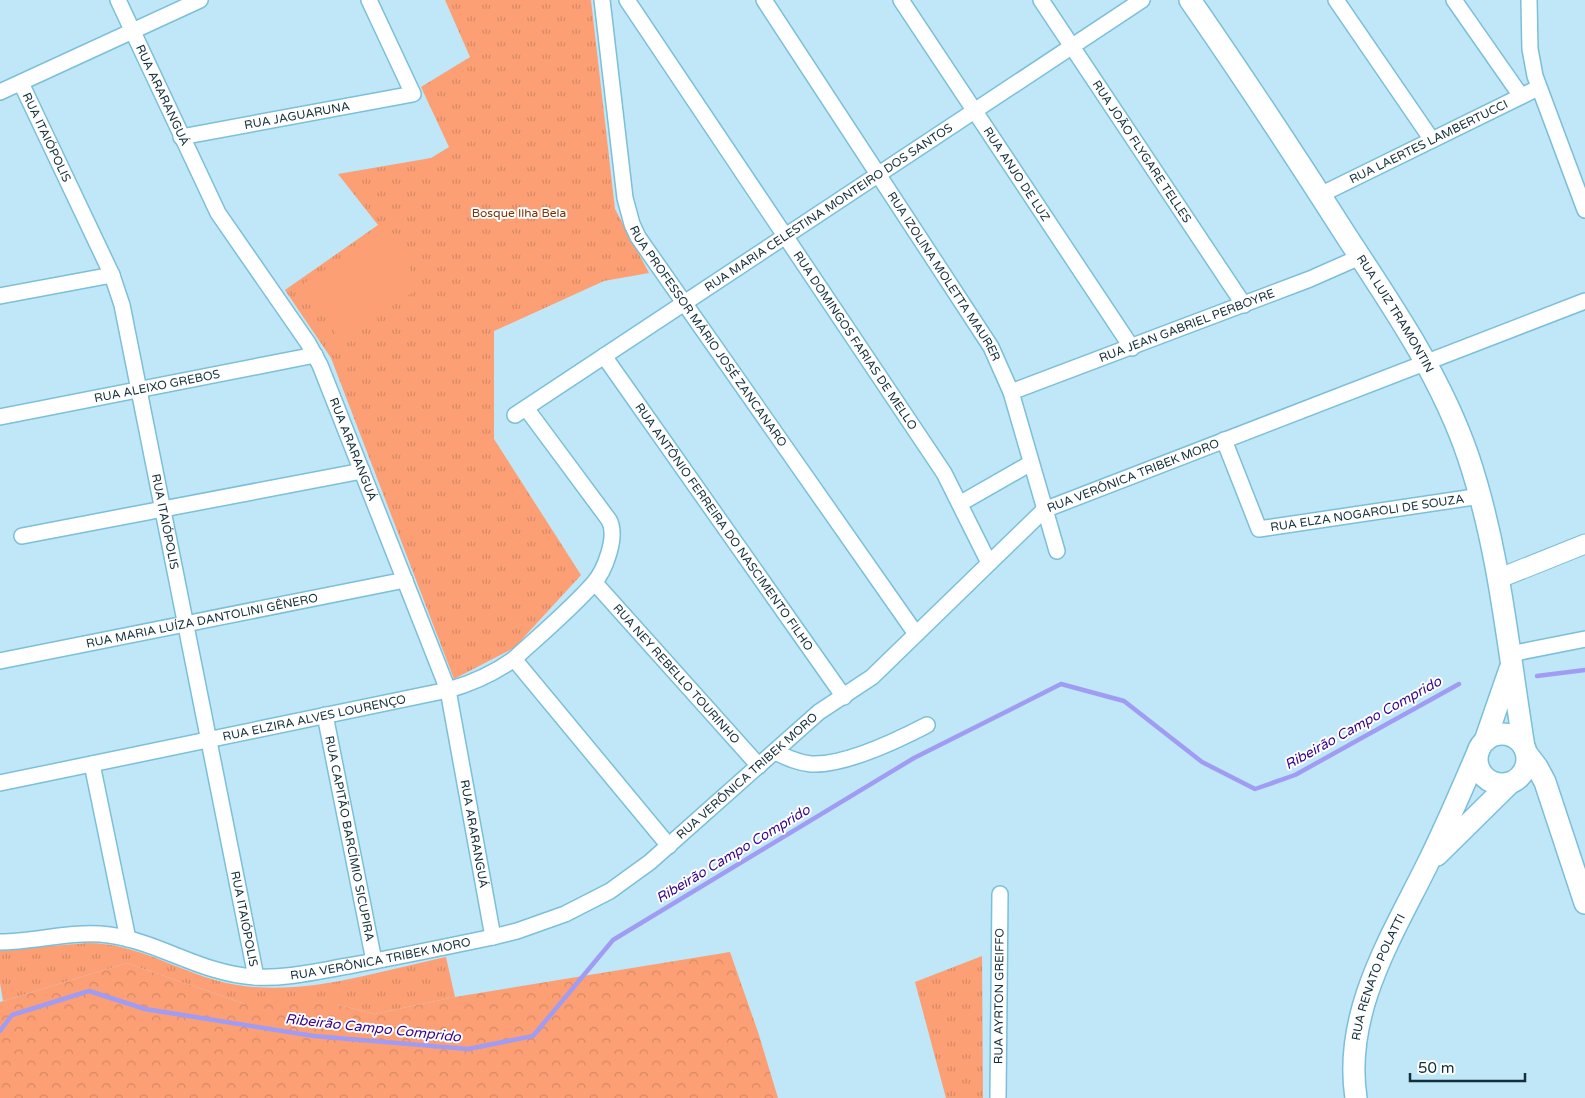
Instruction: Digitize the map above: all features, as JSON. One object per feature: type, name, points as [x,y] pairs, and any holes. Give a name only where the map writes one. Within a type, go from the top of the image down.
[{"type":"main road","name":"RUA LUIZ TRAMONTIN","points":[[1190,0],[1360,256],[1426,362],[1451,412],[1481,496],[1500,578],[1510,660],[1525,751],[1545,782],[1584,898]]},
{"type":"main road","name":"RUA LUIZ TRAMONTIN","points":[[1483,744],[1510,660]]},
{"type":"main road","points":[[1506,735],[1513,737],[1525,751],[1525,769],[1513,782],[1493,783],[1486,778],[1477,764],[1483,744],[1491,737],[1506,735]]},
{"type":"main road","name":"RUA RENATO POLATTI","points":[[1356,1098],[1354,1068],[1356,1044],[1368,990],[1387,941],[1428,864],[1483,744]]},
{"type":"main road","name":"RUA LUIZ TRAMONTIN","points":[[1513,782],[1544,801],[1557,818]]},
{"type":"main road","name":"RUA RENATO POLATTI","points":[[1428,864],[1513,782]]},
{"type":"street","name":"RUA ARARANGUÁ","points":[[118,0],[181,137],[224,224],[315,355],[362,471],[448,690],[493,937]]},
{"type":"street","points":[[0,92],[200,0]]},
{"type":"street","name":"RUA JAGUARUNA","points":[[181,137],[413,94],[369,0]]},
{"type":"street","name":"RUA PROFESSOR MÁRIO JOSÉ ZANCANARO","points":[[602,0],[628,211],[638,237],[916,634]]},
{"type":"street","name":"RUA IZOLINA MOLETTA MAURER","points":[[764,0],[978,326],[1002,369],[1011,392],[1057,551]]},
{"type":"street","name":"RUA ANJO DE LUZ","points":[[901,0],[1132,348]]},
{"type":"street","name":"RUA JOÃO FLYGARE TELLES","points":[[1041,0],[1244,305]]},
{"type":"street","name":"RUA MARIA CELESTINA MONTEIRO DOS SANTOS","points":[[595,583],[612,541],[612,526],[520,412],[1142,0]]},
{"type":"street","points":[[1336,0],[1432,140]]},
{"type":"street","points":[[1454,0],[1522,96]]},
{"type":"street","points":[[1529,0],[1530,49],[1538,88],[1585,210]]},
{"type":"street","name":"RUA DOMINGOS FARIAS DE MELLO","points":[[633,2],[784,237],[944,473],[990,563]]},
{"type":"street","name":"RUA ITAIÓPOLIS","points":[[21,82],[112,275],[122,305],[256,977]]},
{"type":"street","name":"RUA LAERTES LAMBERTUCCI","points":[[1320,195],[1538,88]]},
{"type":"street","name":"RUA JEAN GABRIEL PERBOYRE","points":[[1011,392],[1244,305],[1310,279],[1360,256]]},
{"type":"street","points":[[0,296],[112,275]]},
{"type":"street","name":"RUA VERÔNICA TRIBEK MORO","points":[[0,942],[95,934],[128,939],[212,970],[256,977],[304,973],[374,961],[493,937],[543,923],[587,903],[630,877],[669,846],[819,712],[872,677],[1044,510],[1585,301]]},
{"type":"street","name":"RUA ALEIXO GREBOS","points":[[0,417],[315,355]]},
{"type":"street","name":"RUA ANTÔNIO FERREIRA DO NASCIMENTO FILHO","points":[[604,356],[844,697]]},
{"type":"street","name":"RUA ELZA NOGAROLI DE SOUZA","points":[[1224,440],[1260,528],[1481,496]]},
{"type":"street","points":[[961,503],[1031,463]]},
{"type":"street","points":[[22,536],[362,471]]},
{"type":"street","points":[[1500,578],[1585,544]]},
{"type":"street","name":"RUA MARIA LUÍZA DANTOLINI GÊNERO","points":[[0,661],[405,580]]},
{"type":"street","name":"RUA ELZIRA ALVES LOURENÇO","points":[[0,783],[448,690],[478,681],[514,659],[595,583]]},
{"type":"street","name":"RUA NEY REBELLO TOURINHO","points":[[595,583],[759,766]]},
{"type":"street","points":[[1510,660],[1585,639]]},
{"type":"street","points":[[514,659],[669,846]]},
{"type":"street","name":"RUA CAPITÃO BARCÍMIO SICUPIRA","points":[[325,715],[374,961]]},
{"type":"street","points":[[775,752],[799,762],[812,764],[826,763],[887,745],[927,725]]},
{"type":"street","points":[[92,764],[128,939]]},
{"type":"street","name":"RUA AYRTON GREIFFO","points":[[998,1098],[1000,894]]},
{"type":"green space","name":"Bosque Ilha Bela","points":[[445,0],[591,0],[615,209],[649,273],[604,281],[494,331],[494,439],[581,575],[514,648],[454,679],[331,358],[285,290],[378,225],[338,174],[431,158],[449,147],[421,87],[470,57]]},
{"type":"green space","points":[[385,230],[421,287],[340,340],[303,284]]},
{"type":"green space","points":[[88,943],[123,947],[205,977],[250,987],[278,988],[334,982],[446,957],[455,997],[374,1014],[335,1004],[245,1004],[127,963],[3,1001],[0,983],[0,950]]},
{"type":"green space","points":[[730,952],[758,1032],[778,1098],[0,1098],[0,1002],[127,963],[245,1004],[335,1004],[374,1014],[455,997]]},
{"type":"green space","points":[[982,956],[983,1098],[946,1098],[915,982]]},
{"type":"waterway","name":"Ribeirão Campo Comprido","points":[[1537,676],[1585,670]]},
{"type":"waterway","name":"Ribeirão Campo Comprido","points":[[0,1031],[12,1015],[89,991],[145,1009],[314,1036],[468,1049],[533,1036],[613,940],[914,758],[1061,684],[1124,701],[1202,762],[1255,789],[1295,775],[1459,684]]}]
